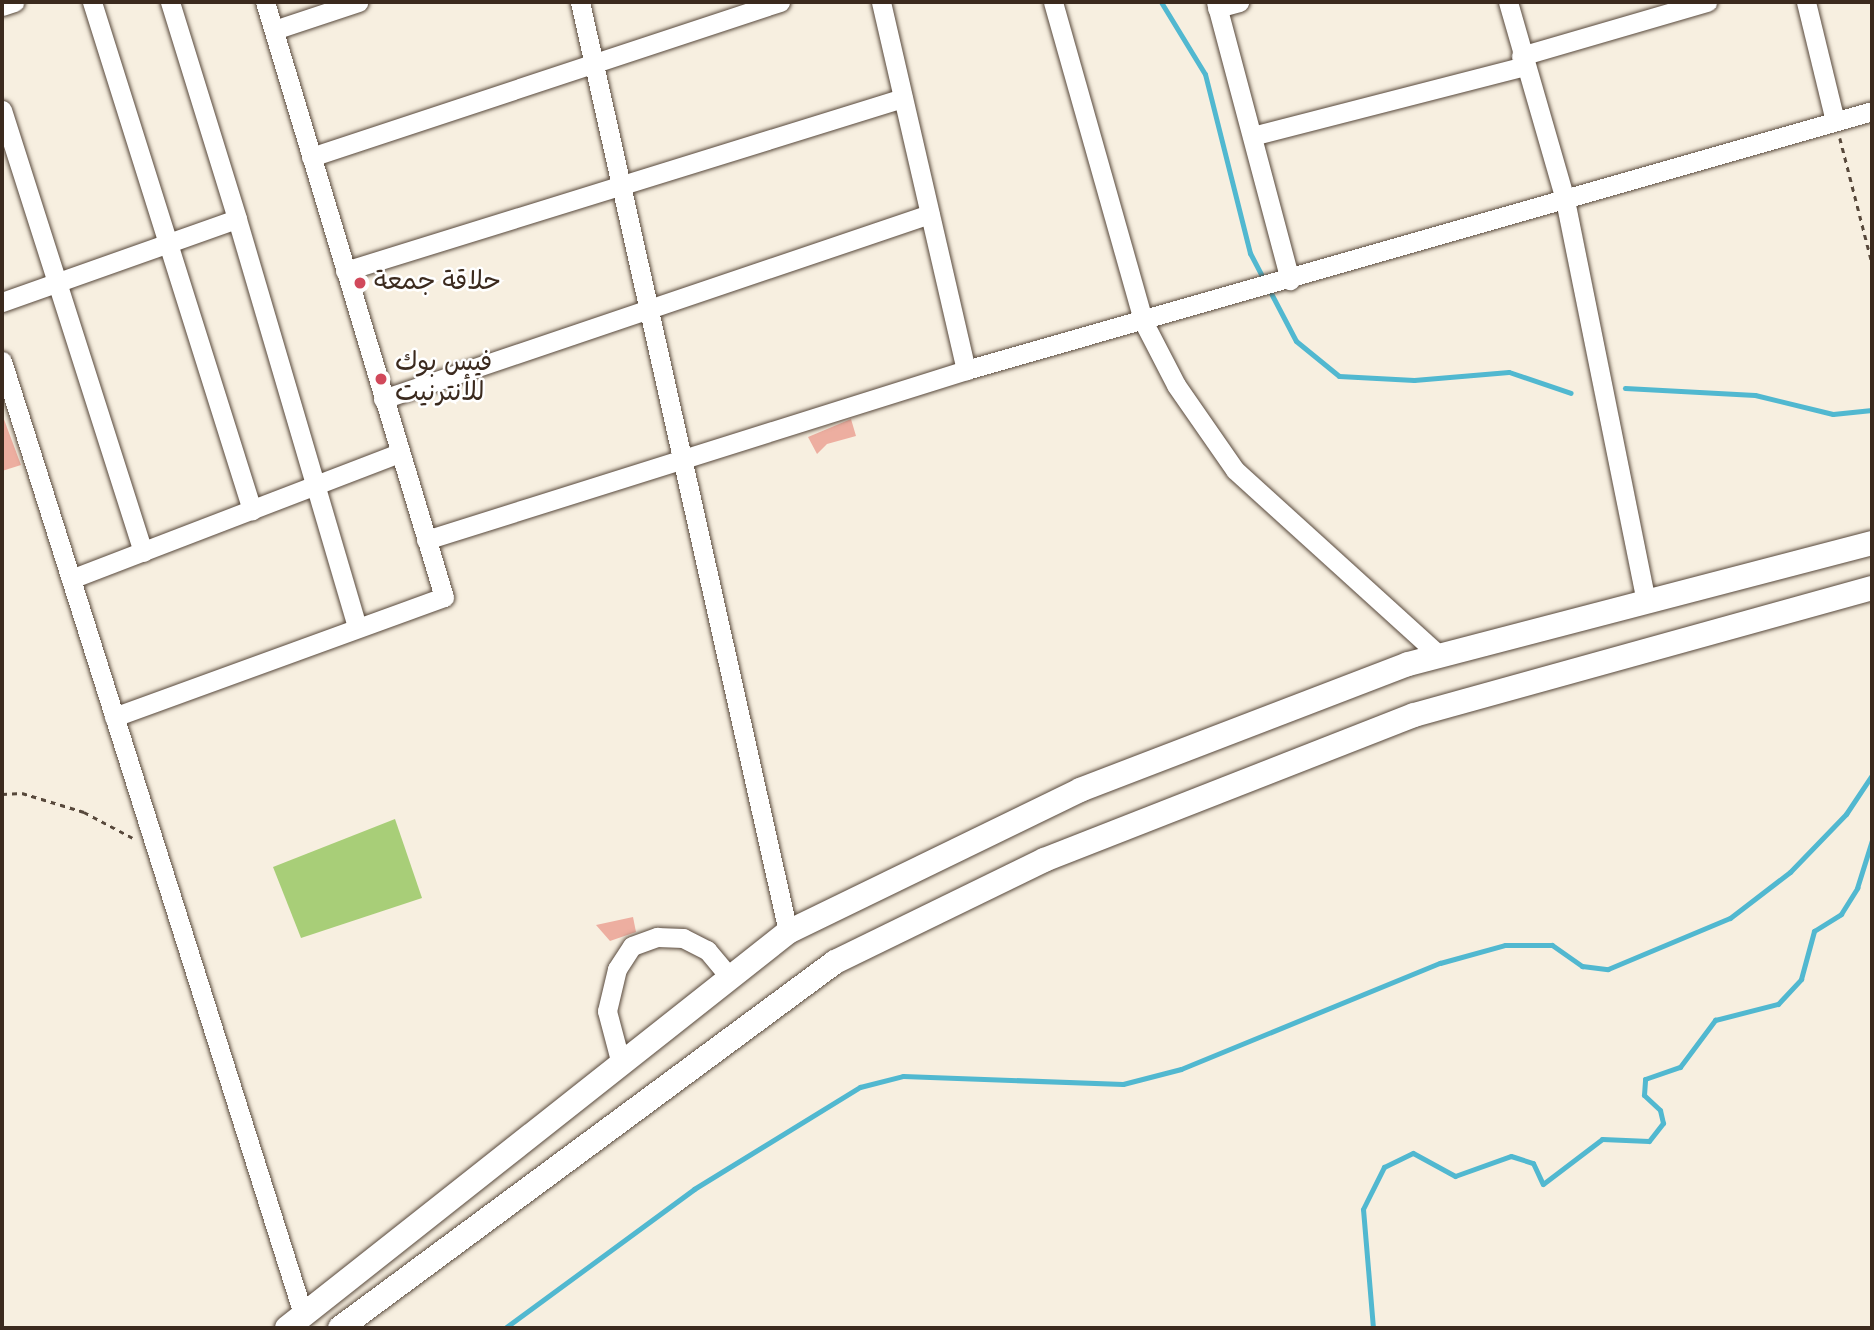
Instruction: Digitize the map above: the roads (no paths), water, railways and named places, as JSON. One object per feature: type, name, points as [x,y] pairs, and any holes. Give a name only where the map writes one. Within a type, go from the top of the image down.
[{"type":"main road","points":[[295,1321],[788,932],[1080,790],[1440,656],[1872,542]]},
{"type":"main road","points":[[340,1328],[623,1115],[835,962],[1056,855],[1414,715],[1872,588]]},
{"type":"main road","points":[[598,1082],[623,1115]]},
{"type":"street","points":[[2,6],[14,2]]},
{"type":"street","points":[[92,2],[166,244],[252,510]]},
{"type":"street","points":[[170,2],[358,627]]},
{"type":"street","points":[[114,717],[444,597],[265,2]]},
{"type":"street","points":[[274,30],[358,2]]},
{"type":"street","points":[[580,2],[788,932]]},
{"type":"street","points":[[311,157],[593,60],[780,2]]},
{"type":"street","points":[[881,2],[966,370]]},
{"type":"street","points":[[1053,2],[1143,321],[1176,385],[1235,470],[1440,656]]},
{"type":"street","points":[[1239,2],[1217,5],[1256,135],[1284,281]]},
{"type":"street","points":[[1508,2],[1522,61],[1565,200],[1646,602]]},
{"type":"street","points":[[1256,135],[1522,61],[1707,2]]},
{"type":"street","points":[[1806,2],[1835,121]]},
{"type":"street","points":[[345,271],[621,183],[903,98]]},
{"type":"street","points":[[2,110],[53,284],[143,552]]},
{"type":"street","points":[[426,540],[682,457],[966,370],[1251,291],[1872,111]]},
{"type":"street","points":[[383,399],[930,214]]},
{"type":"street","points":[[2,302],[237,219]]},
{"type":"street","points":[[2,361],[157,850],[295,1321]]},
{"type":"street","points":[[71,579],[400,453]]},
{"type":"street","points":[[621,1064],[607,1011],[617,968],[632,946],[657,937],[683,938],[707,950],[730,977]]},
{"type":"waterway","points":[[1161,2],[1205,74],[1250,253],[1296,341],[1339,376],[1414,380],[1509,372],[1571,393]]},
{"type":"waterway","points":[[1625,388],[1755,395],[1833,414],[1872,410]]},
{"type":"waterway","points":[[505,1328],[694,1189],[860,1087],[903,1076],[1123,1084],[1181,1069],[1440,963],[1505,945],[1552,945],[1582,966],[1608,969],[1730,918],[1790,872],[1846,814],[1872,775]]},
{"type":"waterway","points":[[1373,1328],[1363,1209],[1384,1167],[1413,1153],[1455,1176],[1511,1156],[1533,1163],[1543,1184],[1602,1139],[1649,1141],[1663,1123],[1660,1110],[1644,1095],[1645,1079],[1680,1067],[1715,1020],[1778,1004],[1801,979],[1814,931],[1841,914],[1857,888],[1872,840]]},
{"type":"place","name":"حلاقة جمعة","points":[[360,283]]},
{"type":"place","name":"فيس بوك للأنترنيت","points":[[381,379]]}]
